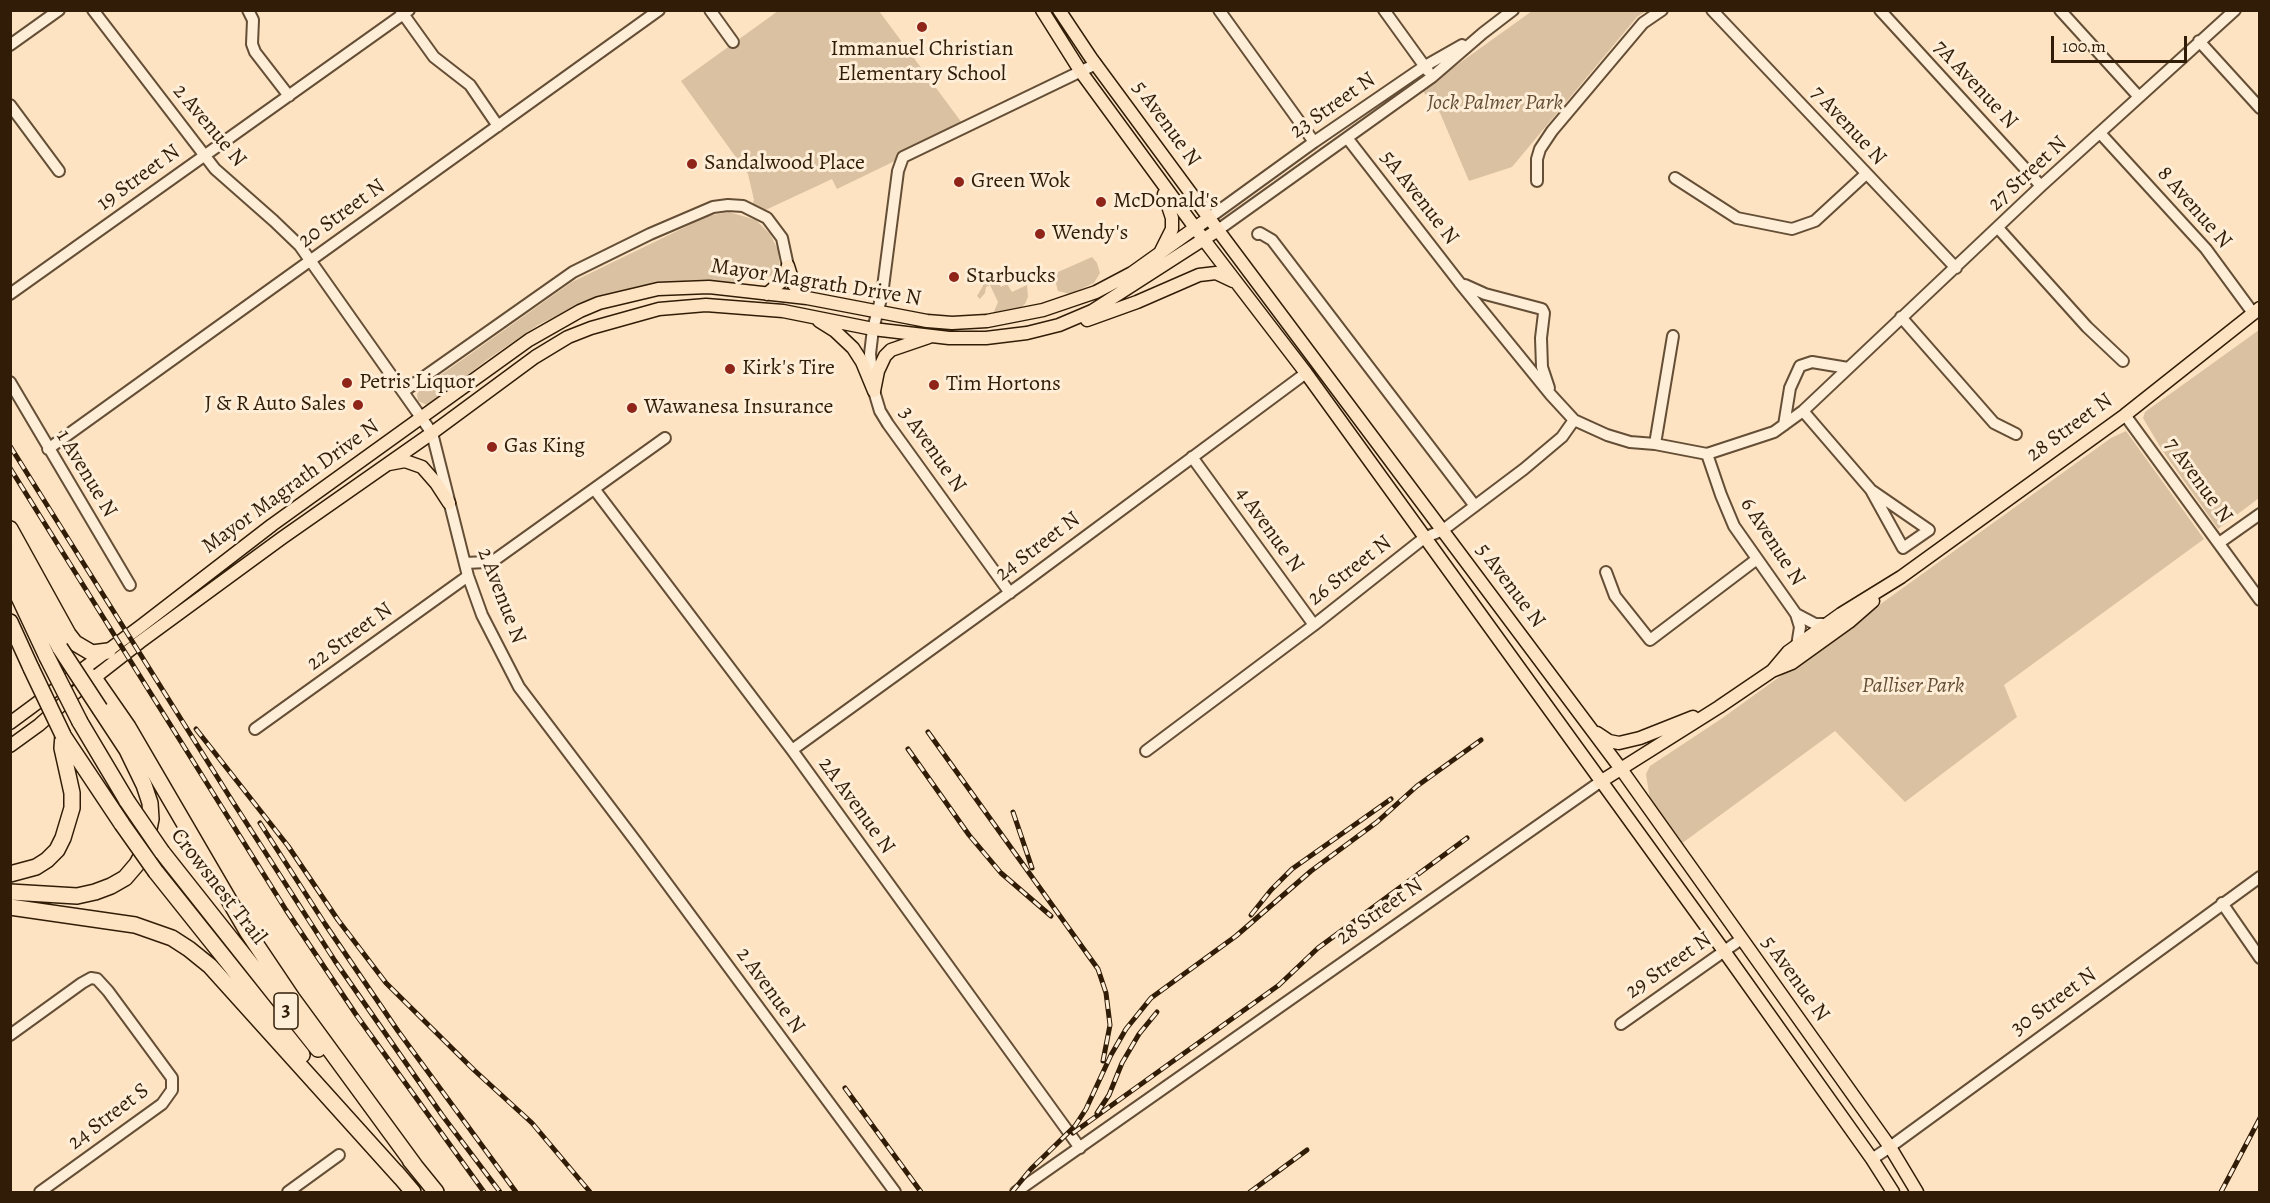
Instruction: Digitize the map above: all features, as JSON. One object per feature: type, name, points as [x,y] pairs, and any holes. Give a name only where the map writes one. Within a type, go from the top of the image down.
[{"type":"highway","points":[[10,529],[75,643],[92,653],[108,651]]},
{"type":"highway","points":[[10,556],[60,648],[127,750],[144,785],[150,803],[151,819],[145,849],[137,864],[125,878],[95,892],[77,896],[10,892]]},
{"type":"highway","name":"Crowsnest Trail","points":[[10,578],[80,722],[127,801],[162,852],[286,1010],[436,1192]]},
{"type":"highway","name":"Crowsnest Trail","points":[[10,622],[63,735],[122,824],[156,872],[412,1192]]},
{"type":"highway","points":[[10,629],[28,662]]},
{"type":"highway","points":[[79,671],[94,678],[150,762],[204,861],[247,931],[292,998],[415,1166]]},
{"type":"highway","points":[[10,874],[36,867],[47,860],[57,850],[63,838],[72,808],[72,793],[62,748],[63,735]]},
{"type":"highway","points":[[10,907],[135,925],[172,938],[189,949],[210,966],[401,1178]]},
{"type":"main road","name":"5 Avenue N","points":[[1042,10],[1081,72],[1203,240],[1306,373],[1724,951],[1893,1192]]},
{"type":"main road","name":"5 Avenue N","points":[[1059,10],[1209,219],[1621,770],[1740,940],[1890,1147],[1917,1192]]},
{"type":"main road","points":[[1156,176],[1167,200],[1172,220],[1172,229],[1158,256]]},
{"type":"main road","name":"Mayor Magrath Drive N","points":[[10,723],[272,525],[545,329],[599,303],[658,289],[709,287],[807,298],[927,321],[977,322],[1020,316],[1096,292],[1132,273],[1209,219]]},
{"type":"main road","name":"Mayor Magrath Drive N","points":[[10,746],[39,725],[94,678],[201,597],[535,357],[568,337],[614,320],[659,309],[706,305],[783,311],[873,328],[958,339],[1027,333],[1059,325],[1101,306],[1218,230]]},
{"type":"main road","points":[[767,294],[783,280],[788,266]]},
{"type":"main road","points":[[788,266],[794,285],[807,298]]},
{"type":"main road","points":[[1059,325],[1081,322],[1107,314],[1199,274],[1216,273],[1236,283]]},
{"type":"main road","name":"28 Street N","points":[[1600,782],[1719,707],[1772,670],[1788,652],[1901,577],[2125,415],[2256,311]]},
{"type":"main road","points":[[813,317],[835,331],[853,348],[862,362],[874,391]]},
{"type":"main road","points":[[874,391],[878,370],[891,350],[932,336]]},
{"type":"main road","points":[[382,466],[405,461],[422,467],[449,503]]},
{"type":"main road","name":"28 Street N","points":[[1772,670],[1792,663],[1849,622],[1901,577]]},
{"type":"main road","points":[[1588,726],[1608,741],[1619,743],[1640,738],[1719,707]]},
{"type":"street","points":[[10,45],[58,10]]},
{"type":"street","name":"2 Avenue N","points":[[93,10],[215,169],[285,231],[311,260],[404,391],[432,433],[468,576],[482,615],[519,687],[895,1192]]},
{"type":"street","points":[[248,10],[253,20],[252,44],[289,96]]},
{"type":"street","name":"20 Street N","points":[[48,448],[659,10]]},
{"type":"street","points":[[710,10],[733,42]]},
{"type":"street","points":[[1219,10],[1314,142]]},
{"type":"street","points":[[1384,10],[1432,77]]},
{"type":"street","name":"23 Street N","points":[[1218,230],[1432,77],[1483,33],[1514,10]]},
{"type":"street","points":[[1537,180],[1537,159],[1540,149],[1552,131],[1643,23],[1662,10]]},
{"type":"street","name":"7 Avenue N","points":[[1712,10],[1956,268]]},
{"type":"street","name":"7A Avenue N","points":[[1880,10],[2041,186]]},
{"type":"street","points":[[2060,10],[2139,97]]},
{"type":"street","name":"27 Street N","points":[[1707,454],[1763,436],[1784,425],[1803,411],[2041,186],[2199,41],[2222,15],[2235,10]]},
{"type":"street","points":[[405,12],[434,57],[470,85],[498,126]]},
{"type":"street","name":"19 Street N","points":[[10,294],[405,12]]},
{"type":"street","name":"23 Street N","points":[[1209,219],[1314,142],[1425,66],[1483,33]]},
{"type":"street","points":[[2199,41],[2259,108]]},
{"type":"street","points":[[1081,72],[1096,64]]},
{"type":"street","name":"3 Avenue N","points":[[1010,593],[880,411],[870,368],[873,328],[882,295],[898,171],[903,157],[1081,72]]},
{"type":"street","points":[[10,105],[59,171]]},
{"type":"street","name":"8 Avenue N","points":[[2100,133],[2206,249],[2256,311]]},
{"type":"street","name":"5A Avenue N","points":[[1348,139],[1459,282],[1574,420],[1607,435],[1630,442],[1655,444],[1707,454]]},
{"type":"street","points":[[1675,178],[1737,218],[1792,229],[1815,221],[1866,174]]},
{"type":"street","name":"Mayor Magrath Drive N","points":[[404,391],[573,272],[650,234],[713,207],[743,206],[767,218],[782,238],[788,266]]},
{"type":"street","points":[[1998,228],[2087,327],[2123,361]]},
{"type":"street","points":[[1258,234],[1272,240],[1475,506]]},
{"type":"street","name":"5A Avenue N","points":[[1459,282],[1485,294],[1542,309],[1544,313],[1541,338],[1542,367],[1551,395]]},
{"type":"street","points":[[1901,317],[1994,423],[2016,434]]},
{"type":"street","points":[[1655,444],[1673,336]]},
{"type":"street","points":[[1784,425],[1790,388],[1800,366],[1812,362],[1848,368]]},
{"type":"street","name":"24 Street N","points":[[792,750],[1010,593],[1306,373]]},
{"type":"street","name":"1 Avenue N","points":[[10,382],[130,585]]},
{"type":"street","points":[[1803,411],[1871,490],[1903,548],[1929,530],[1871,490]]},
{"type":"street","name":"7 Avenue N","points":[[2125,415],[2259,600]]},
{"type":"street","name":"26 Street N","points":[[1146,751],[1425,538],[1443,530],[1475,506],[1562,437],[1574,420]]},
{"type":"street","points":[[465,563],[487,562],[496,559],[665,438]]},
{"type":"street","name":"6 Avenue N","points":[[1707,454],[1734,526],[1796,614],[1800,627],[1797,646]]},
{"type":"street","name":"4 Avenue N","points":[[1192,457],[1314,625]]},
{"type":"street","name":"2A Avenue N","points":[[595,490],[792,750],[1080,1148]]},
{"type":"street","points":[[2219,543],[2259,514]]},
{"type":"street","points":[[1606,572],[1615,596],[1650,640],[1757,560]]},
{"type":"street","name":"22 Street N","points":[[255,729],[468,576]]},
{"type":"street","name":"6 Avenue N","points":[[1796,614],[1815,624],[1828,624]]},
{"type":"street","name":"28 Street N","points":[[1016,1192],[1600,782]]},
{"type":"street","name":"30 Street N","points":[[1872,1159],[2259,878]]},
{"type":"street","points":[[2222,903],[2259,958]]},
{"type":"street","name":"29 Street N","points":[[1621,1024],[1740,940]]},
{"type":"street","name":"24 Street S","points":[[10,1035],[82,983],[92,978],[97,979],[108,990],[169,1071],[173,1085],[162,1104],[40,1192]]},
{"type":"street","points":[[288,1192],[339,1155]]},
{"type":"green space","points":[[778,11],[879,11],[965,127],[837,189],[832,179],[759,213],[751,208],[754,200],[748,174],[681,81]]},
{"type":"green space","name":"Jock Palmer Park","points":[[1532,11],[1646,11],[1637,17],[1512,167],[1469,181],[1440,113],[1422,90]]},
{"type":"green space","points":[[729,212],[756,220],[770,234],[778,250],[780,270],[775,270],[771,276],[762,278],[740,275],[739,284],[697,280],[639,286],[586,301],[538,325],[427,405],[418,401],[417,394],[421,389],[572,282],[708,216]]},
{"type":"green space","points":[[1092,257],[1100,273],[1094,283],[1070,294],[1058,291],[1055,280],[1058,272]]},
{"type":"green space","points":[[981,268],[987,281],[996,277],[1001,287],[1007,284],[1012,292],[1027,285],[1028,297],[1025,304],[1019,309],[993,314],[998,302],[990,285],[986,287],[980,299],[977,296],[983,286],[979,269]]},
{"type":"green space","points":[[2259,330],[2259,498],[2218,529],[2162,450],[2143,418],[2145,412]]},
{"type":"green space","name":"Palliser Park","points":[[2126,431],[2204,539],[2004,685],[2017,717],[1905,802],[1835,731],[1681,844],[1650,800],[1646,774],[1650,766],[1721,719],[2111,438]]},
{"type":"railway","points":[[10,446],[335,961],[442,1115],[500,1192]]},
{"type":"railway","points":[[10,468],[286,910],[357,1016],[484,1192]]},
{"type":"railway","points":[[196,729],[288,846],[338,920],[386,983],[474,1070],[532,1123],[590,1192]]},
{"type":"railway","points":[[928,732],[1098,969],[1106,993],[1110,1025],[1103,1061]]},
{"type":"railway","points":[[1012,1192],[1031,1169],[1075,1126],[1086,1109],[1126,1029],[1151,998],[1236,936],[1311,871],[1377,822],[1417,786],[1481,740]]},
{"type":"railway","points":[[908,749],[969,835],[1001,873],[1051,916]]},
{"type":"railway","points":[[1251,915],[1292,869],[1391,799]]},
{"type":"railway","points":[[1013,812],[1032,868]]},
{"type":"railway","points":[[260,823],[398,1031],[516,1192]]},
{"type":"railway","points":[[1073,1133],[1279,985],[1318,948],[1467,838]]},
{"type":"railway","points":[[1097,1113],[1109,1095],[1122,1063],[1139,1034],[1157,1012]]},
{"type":"railway","points":[[845,1088],[921,1192]]},
{"type":"railway","points":[[2221,1192],[2260,1118]]},
{"type":"railway","points":[[1250,1192],[1307,1150]]},
{"type":"place","name":"Immanuel Christian Elementary School","points":[[922,27]]},
{"type":"place","name":"Sandalwood Place","points":[[692,164]]},
{"type":"place","name":"Green Wok","points":[[959,182]]},
{"type":"place","name":"McDonald's","points":[[1101,202]]},
{"type":"place","name":"Wendy's","points":[[1040,234]]},
{"type":"place","name":"Starbucks","points":[[954,277]]},
{"type":"place","name":"Kirk's Tire","points":[[730,369]]},
{"type":"place","name":"Petris Liquor","points":[[347,383]]},
{"type":"place","name":"Tim Hortons","points":[[934,385]]},
{"type":"place","name":"J & R Auto Sales","points":[[358,405]]},
{"type":"place","name":"Wawanesa Insurance","points":[[632,408]]},
{"type":"place","name":"Gas King","points":[[492,447]]}]
